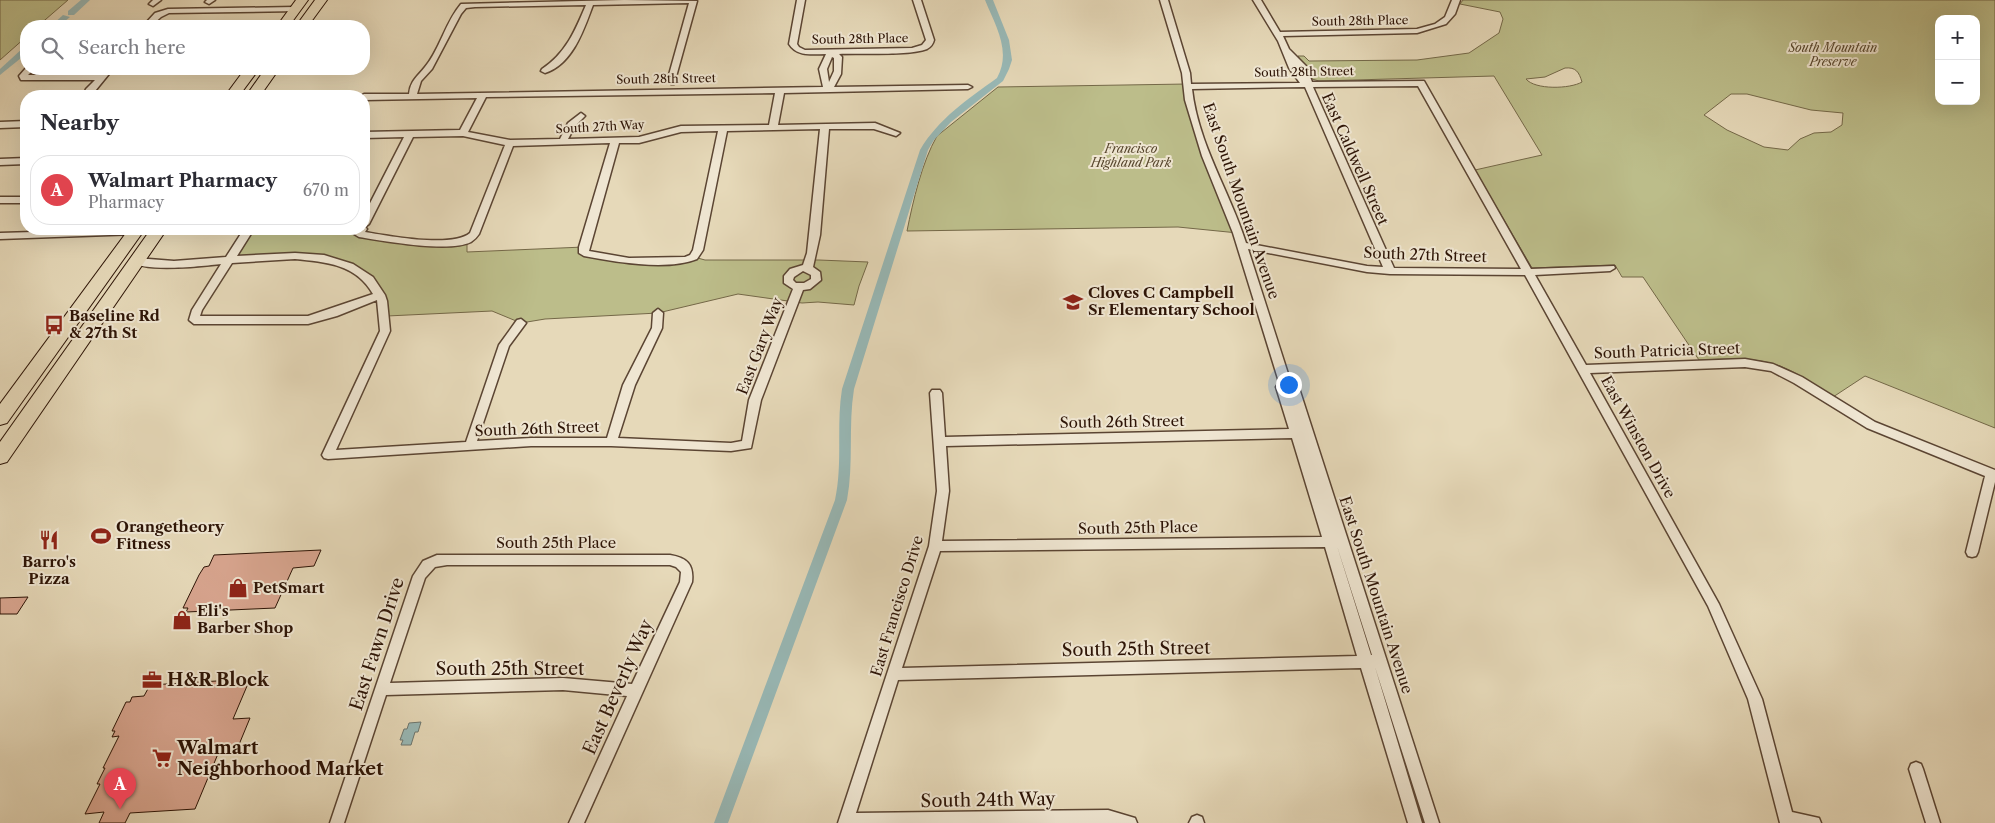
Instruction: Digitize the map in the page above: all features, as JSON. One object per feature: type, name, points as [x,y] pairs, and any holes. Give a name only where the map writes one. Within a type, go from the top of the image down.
[{"type":"main road","points":[[306,20],[321,0]]},
{"type":"main road","points":[[287,20],[298,5],[302,11],[297,20]]},
{"type":"main road","points":[[236,90],[248,75]]},
{"type":"main road","points":[[257,90],[268,75]]},
{"type":"main road","points":[[5,412],[99,281],[135,235]]},
{"type":"main road","points":[[136,261],[130,258],[130,255],[142,235]]},
{"type":"main road","points":[[0,457],[155,235]]},
{"type":"main road","points":[[99,281],[118,269],[136,261]]},
{"type":"main road","points":[[5,412],[36,405]]},
{"type":"street","name":"South 28th Place","points":[[801,0],[793,44],[796,50],[804,52],[912,50],[925,47],[930,40],[917,0]]},
{"type":"street","name":"East South Mountain Avenue","points":[[1164,0],[1186,73],[1189,100],[1211,170],[1228,204],[1242,245],[1284,382],[1282,387],[1301,433],[1335,542],[1365,662],[1415,823]]},
{"type":"street","name":"East Caldwell Street","points":[[1257,0],[1287,51],[1286,57],[1293,62],[1299,78],[1308,85],[1390,272]]},
{"type":"street","name":"South 28th Place","points":[[1278,34],[1416,31],[1432,28],[1443,23],[1453,14],[1456,0]]},
{"type":"street","points":[[413,96],[422,87],[429,75],[428,69],[458,13],[464,6],[693,1],[671,82]]},
{"type":"street","points":[[545,71],[563,58],[570,50],[590,4]]},
{"type":"street","points":[[153,20],[160,13],[168,11],[265,11],[298,5]]},
{"type":"street","points":[[832,52],[838,57],[838,70],[834,82],[828,89],[822,70],[826,59],[832,52]]},
{"type":"street","points":[[822,70],[838,70]]},
{"type":"street","points":[[24,75],[24,78],[102,77]]},
{"type":"street","points":[[90,90],[102,77]]},
{"type":"street","name":"South 28th Street","points":[[1188,87],[1421,83]]},
{"type":"street","name":"East Winston Drive","points":[[1421,83],[1529,272],[1713,604],[1755,699],[1786,821]]},
{"type":"street","name":"South 28th Street","points":[[370,97],[968,87]]},
{"type":"street","points":[[773,128],[780,90]]},
{"type":"street","points":[[463,133],[483,95]]},
{"type":"street","points":[[563,142],[570,125],[581,116]]},
{"type":"street","points":[[0,125],[20,124]]},
{"type":"street","name":"South 27th Way","points":[[370,134],[463,133],[510,143],[639,140],[681,129],[875,126],[896,133]]},
{"type":"street","name":"East Gary Way","points":[[807,268],[815,235],[825,127]]},
{"type":"street","points":[[615,141],[584,247],[584,253],[592,256],[629,261],[686,260],[694,257],[698,250],[723,128]]},
{"type":"street","points":[[370,212],[410,134]]},
{"type":"street","points":[[370,233],[418,243],[467,240],[474,234],[510,143]]},
{"type":"street","points":[[0,162],[20,161]]},
{"type":"street","points":[[0,209],[3,200],[20,200]]},
{"type":"street","points":[[0,236],[23,235]]},
{"type":"street","points":[[136,261],[160,264],[213,262],[230,258],[306,256],[334,260],[362,273],[374,283],[380,295],[333,313],[308,320],[194,320],[197,310],[230,258],[245,235]]},
{"type":"street","name":"South 27th Street","points":[[1242,245],[1368,270],[1390,272],[1529,272],[1610,268]]},
{"type":"street","name":"East Gary Way","points":[[807,268],[816,274],[816,280],[810,286],[798,288],[790,284],[789,276],[798,269],[807,268]]},
{"type":"street","name":"East Gary Way","points":[[747,445],[755,400],[798,288]]},
{"type":"street","name":"South 26th Street","points":[[380,295],[386,316],[385,331],[328,455],[531,442],[611,442],[731,447],[747,445]]},
{"type":"street","points":[[611,442],[629,384],[657,328],[658,312]]},
{"type":"street","points":[[470,446],[504,345],[521,324]]},
{"type":"street","name":"South Patricia Street","points":[[1583,369],[1745,363],[1773,368],[1798,380],[1871,425],[1993,474]]},
{"type":"street","name":"East Francisco Drive","points":[[846,822],[935,546],[943,491],[936,393]]},
{"type":"street","name":"South 26th Street","points":[[939,442],[1301,433]]},
{"type":"street","points":[[1972,552],[1993,474]]},
{"type":"street","name":"East South Mountain Avenue","points":[[1335,542],[1380,661],[1432,823]]},
{"type":"street","name":"South 25th Place","points":[[935,546],[1335,542]]},
{"type":"street","name":"South 25th Place","points":[[426,564],[433,560],[644,559],[670,560],[680,562],[685,566]]},
{"type":"street","name":"East Fawn Drive","points":[[337,823],[419,576],[426,564]]},
{"type":"street","name":"East Beverly Way","points":[[576,823],[686,582],[687,572],[685,566]]},
{"type":"street","name":"South 25th Street","points":[[893,674],[1380,661]]},
{"type":"street","name":"South 25th Street","points":[[382,689],[563,684],[637,691]]},
{"type":"street","points":[[1916,769],[1933,823]]},
{"type":"street","name":"South 24th Way","points":[[846,822],[1108,817],[1130,823]]},
{"type":"street","points":[[1786,821],[1814,823]]},
{"type":"green space","points":[[0,0],[68,0],[45,20],[20,20],[20,42],[0,60]]},
{"type":"green space","name":"South Mountain Preserve","points":[[1463,0],[1995,0],[1995,428],[1865,376],[1833,397],[1799,375],[1766,362],[1744,359],[1699,360],[1643,277],[1622,277],[1615,265],[1532,268],[1475,170],[1542,155],[1494,76],[1319,81],[1312,79],[1298,56],[1304,56],[1309,61],[1417,60],[1469,53],[1499,33],[1503,19],[1500,12],[1460,4]],"holes":[[[1565,68],[1572,68],[1576,71],[1580,75],[1582,82],[1569,86],[1545,87],[1530,83],[1526,79],[1545,77]],[[1731,94],[1747,94],[1811,110],[1843,113],[1842,125],[1831,132],[1814,133],[1800,139],[1788,150],[1764,147],[1727,130],[1704,115]]]},
{"type":"green space","name":"Francisco Highland Park","points":[[1187,84],[1189,100],[1238,233],[1178,227],[907,231],[922,170],[937,136],[998,87]]},
{"type":"green space","points":[[244,235],[370,235],[402,241],[467,240],[467,252],[584,247],[584,253],[629,261],[694,257],[705,260],[868,262],[854,305],[818,302],[802,303],[738,294],[658,313],[545,319],[521,323],[492,311],[387,316],[362,273],[321,258],[230,259]]},
{"type":"water","points":[[421,722],[418,732],[415,732],[411,745],[401,745],[403,740],[400,740],[404,729],[407,729],[409,723]]},
{"type":"building","name":"PetSmart","points":[[321,550],[314,566],[293,568],[275,608],[186,612],[188,608],[183,608],[199,575],[204,567],[209,566],[214,555]]},
{"type":"building","points":[[28,597],[17,614],[0,614],[0,598]]},
{"type":"building","name":"Walmart Neighborhood Market","points":[[250,679],[233,719],[250,718],[238,747],[220,749],[195,809],[130,813],[125,823],[99,823],[104,812],[85,814],[100,784],[97,784],[105,768],[103,768],[119,736],[112,737],[115,731],[112,731],[126,702],[130,702],[132,697],[144,696],[150,685]]},
{"type":"waterway","points":[[71,13],[86,0]]},
{"type":"waterway","points":[[721,823],[841,500],[845,472],[845,417],[848,389],[924,150],[938,129],[969,102],[1000,79],[1008,60],[1005,40],[989,0]]},
{"type":"waterway","points":[[62,20],[66,17]]},
{"type":"waterway","points":[[0,73],[20,55]]},
{"type":"place","name":"Cloves C Campbell Sr Elementary School","points":[[1073,302]]},
{"type":"place","name":"Baseline Rd & 27th St","points":[[54,325]]},
{"type":"place","name":"Orangetheory Fitness","points":[[101,536]]},
{"type":"place","name":"Barro's Pizza","points":[[49,540]]},
{"type":"place","name":"PetSmart","points":[[238,588]]},
{"type":"place","name":"Eli's Barber Shop","points":[[182,620]]},
{"type":"place","name":"H&R Block","points":[[152,680]]},
{"type":"place","name":"Walmart Neighborhood Market","points":[[162,758]]},
{"type":"place","name":"Walmart Pharmacy","points":[[120,809]]}]
